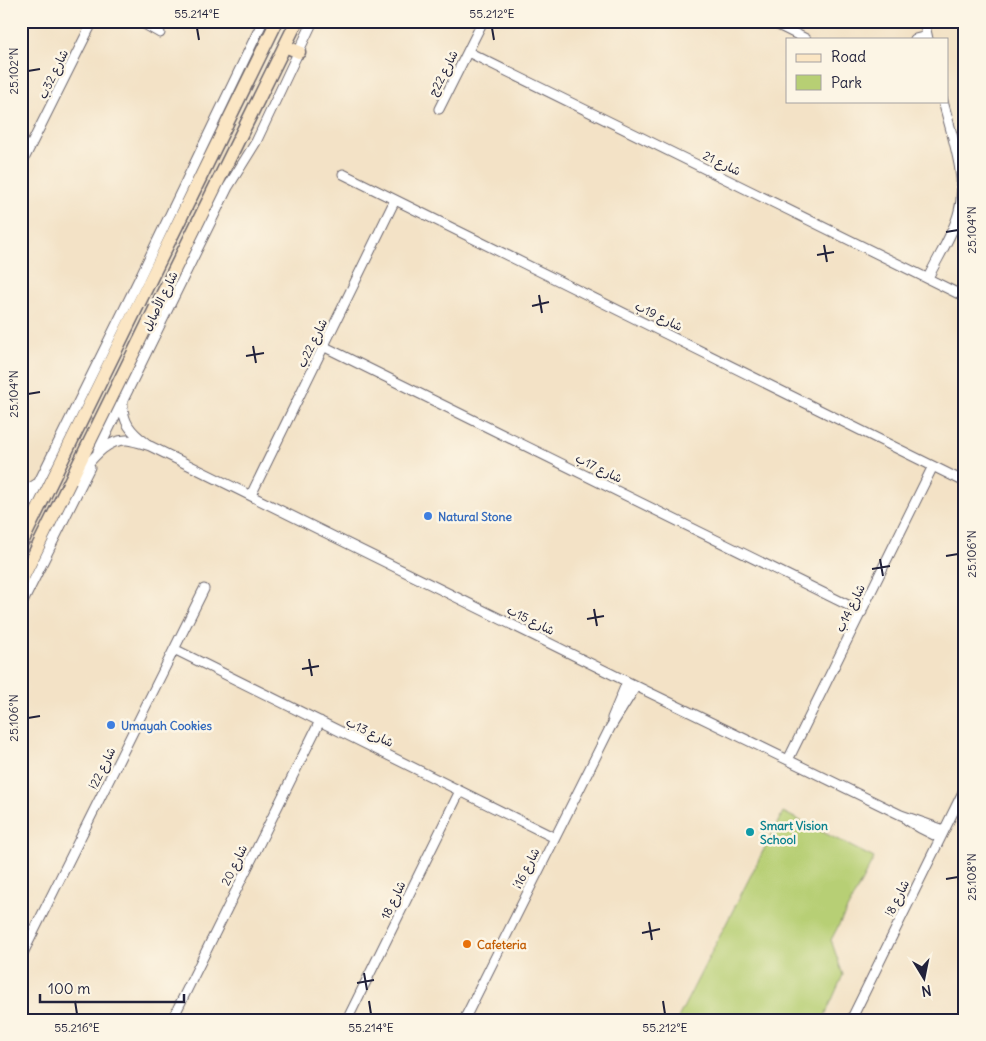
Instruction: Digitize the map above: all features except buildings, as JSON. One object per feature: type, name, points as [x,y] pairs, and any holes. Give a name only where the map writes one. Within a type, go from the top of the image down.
[{"type":"street","name":"شارع 32ب","points":[[21,165],[93,21]]},
{"type":"street","points":[[139,21],[160,33]]},
{"type":"street","points":[[21,518],[144,281],[263,21]]},
{"type":"street","name":"شارع الأصايل","points":[[21,544],[144,281],[277,21]]},
{"type":"street","name":"شارع الأصايل","points":[[21,581],[188,256],[297,21]]},
{"type":"street","points":[[21,606],[125,396],[188,256],[253,147],[314,21]]},
{"type":"street","name":"شارع 22ج","points":[[439,109],[484,21]]},
{"type":"street","points":[[770,21],[804,38]]},
{"type":"street","points":[[924,21],[928,37]]},
{"type":"street","points":[[285,46],[299,52]]},
{"type":"street","name":"شارع 21","points":[[468,52],[965,297]]},
{"type":"street","points":[[928,278],[958,218],[962,194],[961,177],[943,102]]},
{"type":"street","points":[[21,142],[30,147]]},
{"type":"street","name":"شارع 19ب","points":[[343,174],[965,482]]},
{"type":"street","name":"شارع 22ب","points":[[251,495],[395,200]]},
{"type":"street","name":"شارع 17ب","points":[[324,347],[862,612]]},
{"type":"street","name":"شارع 15ب","points":[[125,396],[123,407],[126,424],[134,434],[150,446]]},
{"type":"street","name":"شارع 15ب","points":[[94,459],[106,446],[117,441],[130,440],[150,446],[627,682],[942,834]]},
{"type":"street","points":[[68,487],[94,459]]},
{"type":"street","name":"شارع 14ب","points":[[788,760],[934,466]]},
{"type":"street","points":[[21,494],[28,491],[40,480]]},
{"type":"street","name":"شارع 22ا","points":[[21,957],[204,589]]},
{"type":"street","name":"شارع 13ب","points":[[174,649],[555,838]]},
{"type":"street","name":"شارع 16ا","points":[[610,728],[627,682]]},
{"type":"street","name":"شارع 16ا","points":[[464,1020],[610,728],[636,686]]},
{"type":"street","name":"شارع 20","points":[[172,1020],[320,721]]},
{"type":"street","name":"شارع 8ا","points":[[851,1020],[965,788]]},
{"type":"street","name":"شارع 18","points":[[347,1020],[460,791]]},
{"type":"green space","points":[[783,812],[874,858],[831,940],[843,975],[823,1020],[677,1020]]},
{"type":"place","name":"Natural Stone","points":[[428,516]]},
{"type":"place","name":"Umayah Cookies","points":[[111,725]]},
{"type":"place","name":"Smart Vision School","points":[[750,832]]},
{"type":"place","name":"Cafeteria","points":[[467,944]]}]
